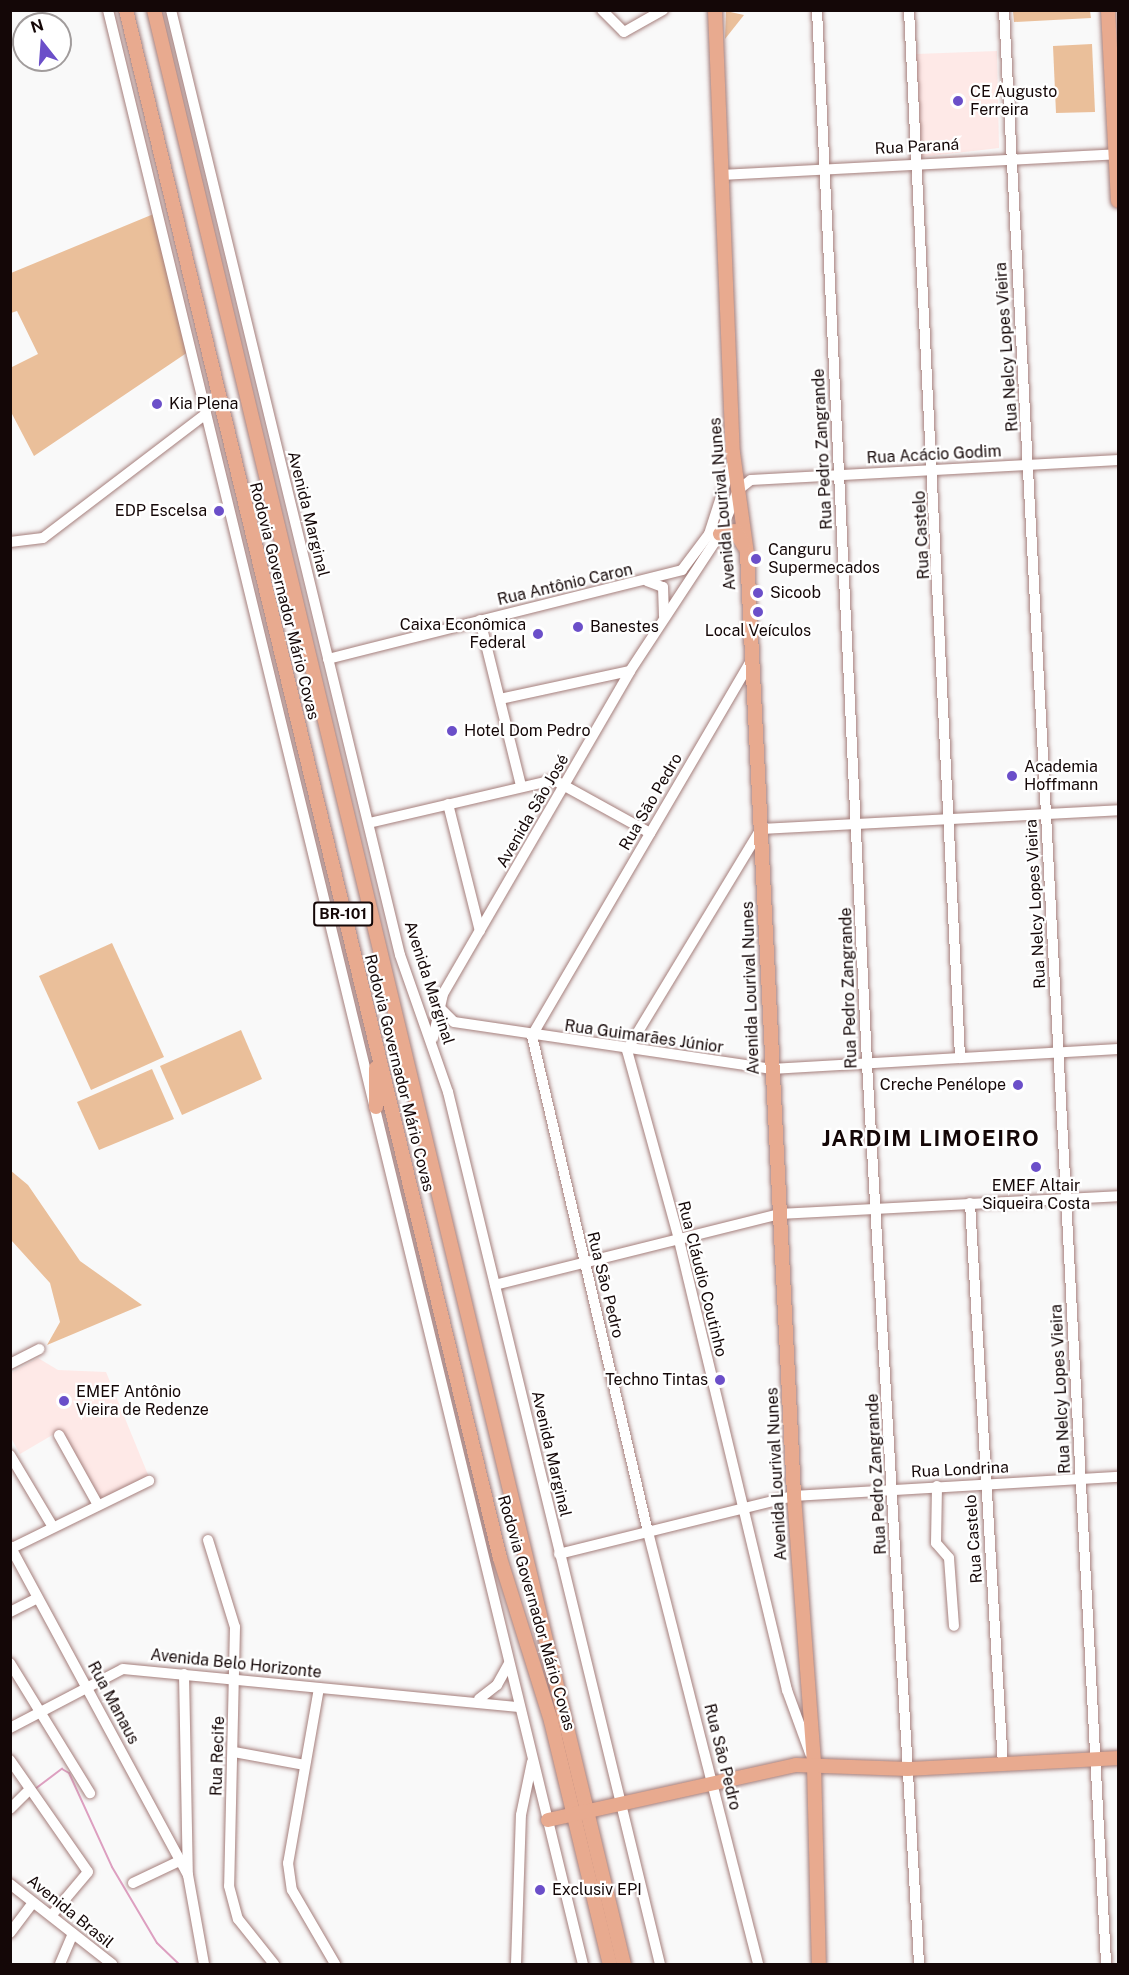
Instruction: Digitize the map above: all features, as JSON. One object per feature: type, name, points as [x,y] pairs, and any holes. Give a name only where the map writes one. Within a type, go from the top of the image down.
[{"type":"main road","name":"Rodovia Governador Mário Covas","points":[[126,10],[500,1558],[573,1813],[610,1965]]},
{"type":"main road","name":"Rodovia Governador Mário Covas","points":[[154,10],[624,1965]]},
{"type":"main road","name":"Avenida Lourival Nunes","points":[[715,10],[733,453],[747,554],[794,1496],[814,1765],[819,1965]]},
{"type":"main road","points":[[1108,10],[1119,201]]},
{"type":"main road","points":[[720,534],[738,533],[747,554]]},
{"type":"main road","points":[[376,1045],[376,1107]]},
{"type":"main road","points":[[548,1820],[713,1781],[814,1765],[908,1769],[1119,1758]]},
{"type":"street","points":[[108,10],[583,1965]]},
{"type":"street","name":"Avenida Marginal","points":[[171,10],[400,955],[434,1044],[495,1285],[660,1965]]},
{"type":"street","points":[[602,10],[621,32],[655,12]]},
{"type":"street","name":"Rua Pedro Zangrande","points":[[817,10],[858,824],[867,1064],[919,1965]]},
{"type":"street","name":"Rua Castelo","points":[[909,10],[934,470],[960,1058]]},
{"type":"street","name":"Rua Nelcy Lopes Vieira","points":[[1004,10],[1106,1965]]},
{"type":"street","name":"Rua Paraná","points":[[721,175],[1010,157],[1116,154]]},
{"type":"street","points":[[10,542],[43,538],[206,414]]},
{"type":"street","name":"Rua Antônio Caron","points":[[328,659],[647,581],[682,570],[695,559],[721,506],[733,453]]},
{"type":"street","name":"Rua Acácio Godim","points":[[738,490],[751,480],[1119,460]]},
{"type":"street","name":"Avenida São José","points":[[434,1044],[434,1030],[439,1007],[480,931],[630,671],[720,534],[738,490]]},
{"type":"street","points":[[647,581],[665,591],[661,627]]},
{"type":"street","points":[[480,621],[521,786]]},
{"type":"street","name":"Rua São Pedro","points":[[752,659],[532,1036],[648,1532],[758,1965]]},
{"type":"street","points":[[500,699],[630,671]]},
{"type":"street","points":[[369,823],[554,780],[567,783],[650,833]]},
{"type":"street","points":[[448,804],[480,931]]},
{"type":"street","points":[[627,1050],[761,829],[950,817],[1119,810]]},
{"type":"street","points":[[434,1030],[454,1022],[439,1007]]},
{"type":"street","name":"Rua Guimarães Júnior","points":[[454,1022],[532,1036],[771,1069],[1119,1049]]},
{"type":"street","name":"Rua Cláudio Coutinho","points":[[627,1050],[679,1239],[741,1506],[787,1690],[814,1765]]},
{"type":"street","points":[[495,1285],[779,1214],[1066,1197],[1119,1196]]},
{"type":"street","name":"Rua Castelo","points":[[970,1203],[1003,1765]]},
{"type":"street","points":[[10,1364],[39,1349]]},
{"type":"street","points":[[59,1435],[98,1505]]},
{"type":"street","points":[[10,1455],[53,1527]]},
{"type":"street","name":"Rua Londrina","points":[[559,1554],[741,1506],[794,1496],[893,1488],[1119,1477]]},
{"type":"street","points":[[11,1547],[149,1481]]},
{"type":"street","points":[[937,1486],[936,1544],[949,1558],[954,1626]]},
{"type":"street","name":"Rua Recife","points":[[208,1540],[232,1607],[235,1678],[229,1886],[238,1919],[274,1965]]},
{"type":"street","name":"Rua Manaus","points":[[11,1547],[88,1686],[177,1862],[188,1875]]},
{"type":"street","points":[[10,1612],[38,1598]]},
{"type":"street","points":[[10,1663],[90,1793]]},
{"type":"street","points":[[473,1701],[488,1696],[509,1663]]},
{"type":"street","name":"Avenida Belo Horizonte","points":[[10,1728],[123,1669],[519,1707]]},
{"type":"street","points":[[184,1674],[188,1875],[204,1965]]},
{"type":"street","points":[[787,1690],[807,1685]]},
{"type":"street","points":[[319,1688],[288,1876],[335,1965]]},
{"type":"street","points":[[234,1752],[305,1765]]},
{"type":"street","points":[[10,1760],[88,1872],[51,1916]]},
{"type":"street","points":[[516,1965],[520,1815],[532,1760]]},
{"type":"street","points":[[10,1809],[30,1789]]},
{"type":"street","points":[[133,1883],[177,1862]]},
{"type":"street","name":"Avenida Brasil","points":[[10,1884],[112,1965]]},
{"type":"street","points":[[10,1933],[33,1903]]},
{"type":"street","points":[[60,1965],[73,1934]]},
{"type":"shaded area","points":[[726,11],[744,15],[725,39]]},
{"type":"shaded area","points":[[1013,11],[1090,11],[1091,18],[1014,22]]},
{"type":"shaded area","points":[[1092,44],[1095,112],[1056,113],[1053,46]]},
{"type":"shaded area","name":"CE Augusto Ferreira","points":[[997,51],[999,148],[922,157],[916,54]]},
{"type":"shaded area","points":[[156,213],[188,352],[34,456],[11,412],[10,368],[38,354],[17,311],[11,313],[11,273]]},
{"type":"shaded area","points":[[112,943],[164,1057],[91,1090],[39,976]]},
{"type":"shaded area","points":[[241,1030],[262,1079],[182,1115],[160,1066]]},
{"type":"shaded area","points":[[152,1069],[174,1119],[99,1150],[77,1102]]},
{"type":"shaded area","points":[[10,1170],[28,1185],[80,1261],[142,1305],[47,1345],[60,1322],[50,1283],[11,1240]]},
{"type":"shaded area","name":"EMEF Antônio Vieira de Redenze","points":[[38,1358],[58,1370],[106,1372],[149,1477],[101,1499],[61,1430],[20,1454],[11,1438],[11,1373]]},
{"type":"waterway","points":[[35,1789],[62,1769],[69,1773],[112,1867],[157,1943],[179,1964]]},
{"type":"place","name":"CE Augusto Ferreira","points":[[958,101]]},
{"type":"place","name":"Kia Plena","points":[[157,404]]},
{"type":"place","name":"EDP Escelsa","points":[[219,511]]},
{"type":"place","name":"Canguru Supermecados","points":[[756,559]]},
{"type":"place","name":"Sicoob","points":[[758,593]]},
{"type":"place","name":"Local Veículos","points":[[758,612]]},
{"type":"place","name":"Banestes","points":[[578,627]]},
{"type":"place","name":"Caixa Econômica Federal","points":[[538,634]]},
{"type":"place","name":"Hotel Dom Pedro","points":[[452,731]]},
{"type":"place","name":"Academia Hoffmann","points":[[1012,776]]},
{"type":"place","name":"Creche Penélope","points":[[1018,1085]]},
{"type":"place","name":"EMEF Altair Siqueira Costa","points":[[1036,1167]]},
{"type":"place","name":"Techno Tintas","points":[[720,1380]]},
{"type":"place","name":"EMEF Antônio Vieira de Redenze","points":[[64,1401]]},
{"type":"place","name":"Exclusiv EPI","points":[[540,1890]]},
{"type":"district","name":"JARDIM LIMOEIRO","points":[[931,1139]]}]
